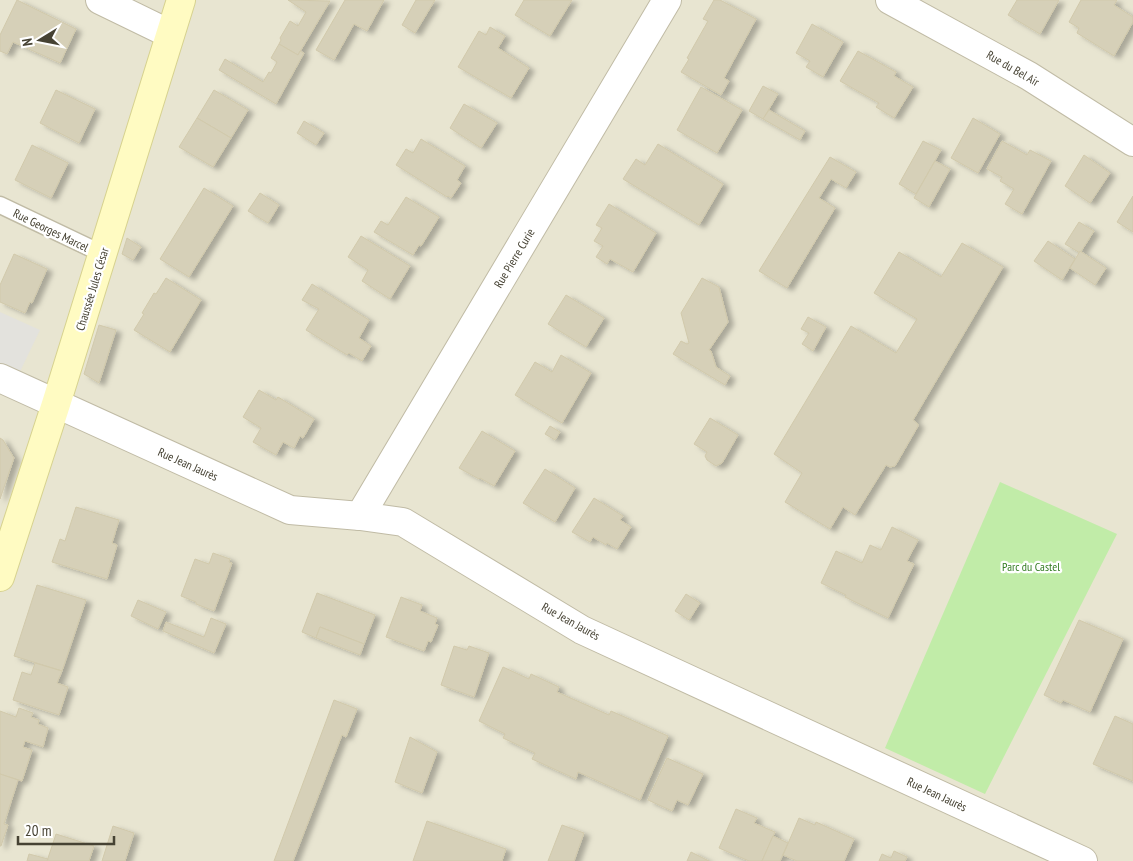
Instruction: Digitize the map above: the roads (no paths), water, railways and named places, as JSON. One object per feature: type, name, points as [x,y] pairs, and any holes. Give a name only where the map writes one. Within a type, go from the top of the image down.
[{"type":"street","points":[[100,0],[170,34]]},
{"type":"street","name":"Chaussée Jules César","points":[[0,577],[56,404],[181,0]]},
{"type":"street","name":"Rue Pierre Curie","points":[[360,516],[667,0]]},
{"type":"street","name":"Rue du Bel Air","points":[[890,0],[1029,76],[1133,142]]},
{"type":"street","name":"Rue Jean Jaurès","points":[[0,378],[290,510],[403,522],[582,630],[1083,861]]},
{"type":"lane","name":"Rue Georges Marcel","points":[[0,205],[103,254]]},
{"type":"park label","name":"Parc du Castel","points":[[1031,566]]}]
